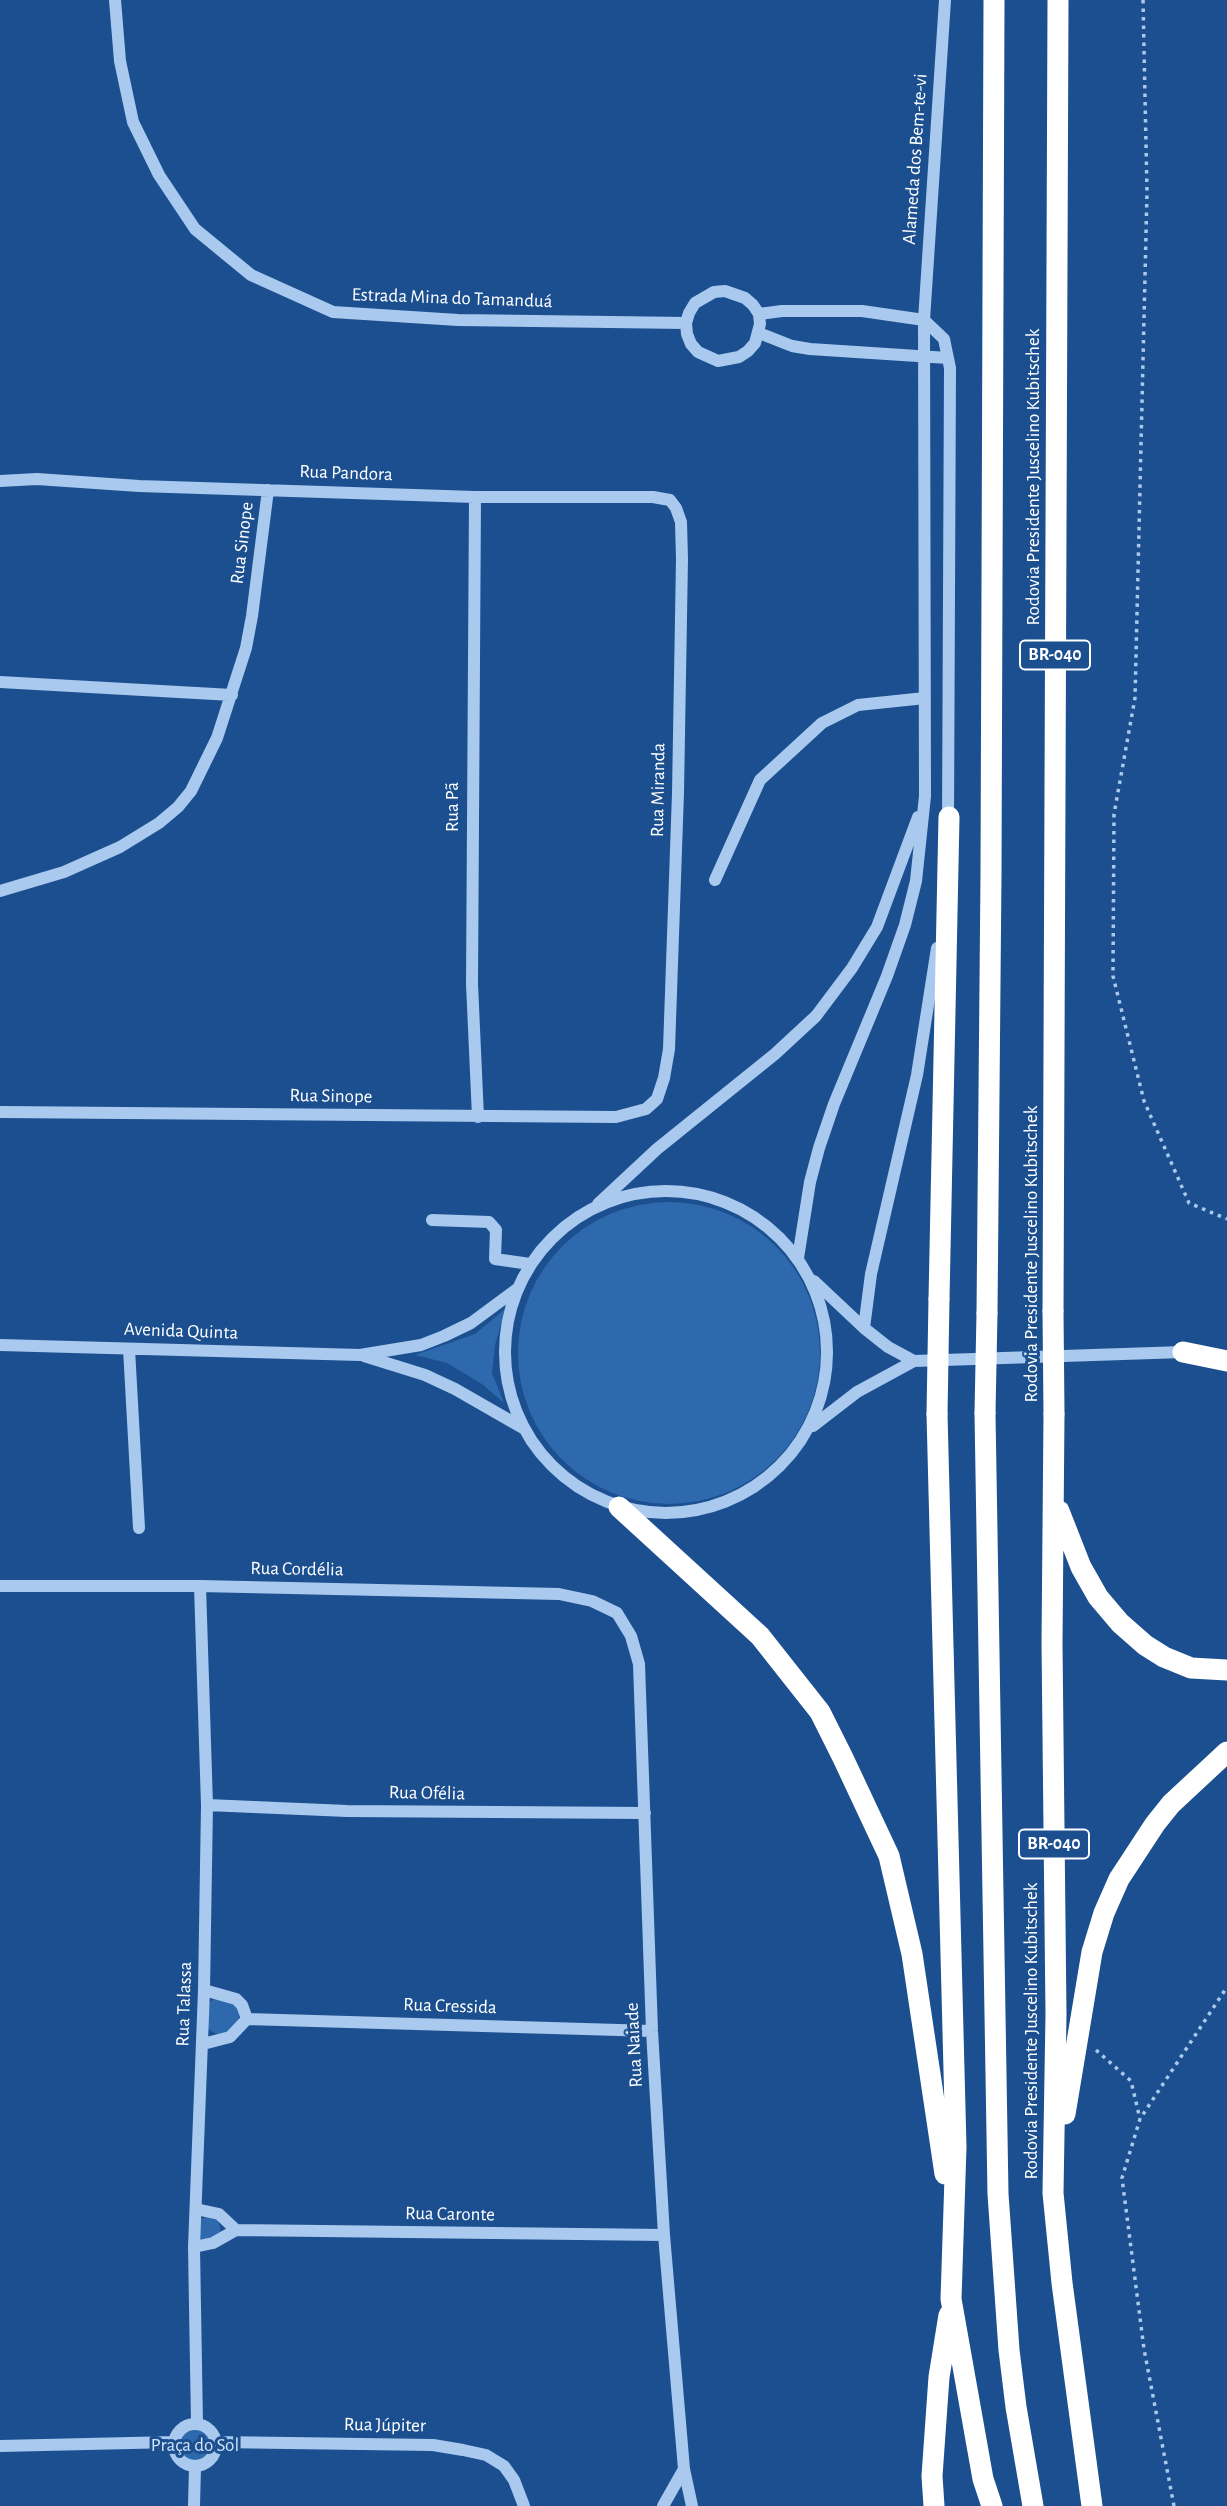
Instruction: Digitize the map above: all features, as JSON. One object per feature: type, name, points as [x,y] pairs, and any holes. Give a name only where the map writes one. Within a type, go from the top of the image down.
[{"type":"highway","name":"Rodovia Presidente Juscelino Kubitschek","points":[[994,0],[991,859],[985,1413],[998,2194],[1009,2350],[1033,2506]]},
{"type":"highway","name":"Rodovia Presidente Juscelino Kubitschek","points":[[1058,0],[1053,1311],[1056,2015],[1053,2193],[1062,2283],[1092,2506]]},
{"type":"highway","points":[[934,2506],[932,2476],[939,2377],[951,2299],[956,2147],[937,1414],[949,817]]},
{"type":"highway","points":[[1183,1352],[1227,1350]]},
{"type":"highway","points":[[1183,1352],[1227,1361]]},
{"type":"highway","points":[[1053,1494],[1081,1567],[1098,1597],[1120,1623],[1145,1645],[1164,1657],[1191,1668],[1227,1670]]},
{"type":"highway","points":[[619,1507],[760,1636],[790,1671],[820,1712],[889,1856],[912,1954],[948,2199],[953,2264]]},
{"type":"highway","points":[[1053,2193],[1092,1952],[1104,1913],[1119,1879],[1155,1824],[1171,1804],[1227,1752]]},
{"type":"highway","points":[[951,2299],[983,2479],[992,2506]]},
{"type":"street","name":"Estrada Mina do Tamanduá","points":[[115,0],[120,61],[133,122],[159,175],[195,229],[251,275],[333,312],[458,320],[686,323]]},
{"type":"street","name":"Alameda dos Bem-te-vi","points":[[925,796],[924,320],[945,0]]},
{"type":"street","points":[[725,291],[745,298],[759,314],[759,334],[755,343],[739,358],[718,360],[698,352],[687,334],[686,323],[695,303],[714,292],[725,291]]},
{"type":"street","points":[[759,314],[782,311],[852,311],[924,320],[944,339],[948,358],[949,817],[935,969],[917,1076],[868,1287],[864,1328]]},
{"type":"street","points":[[759,334],[792,346],[810,349],[948,358]]},
{"type":"street","name":"Rua Pandora","points":[[0,481],[37,479],[139,486],[475,497],[653,497]]},
{"type":"street","name":"Rua Sinope","points":[[0,891],[64,872],[120,846],[159,823],[178,807],[191,791],[217,738],[232,695],[253,616],[268,490]]},
{"type":"street","name":"Rua Pã","points":[[475,497],[472,958],[478,1117]]},
{"type":"street","name":"Rua Miranda","points":[[653,497],[670,500],[676,508],[681,522],[682,559],[670,1049],[657,1099]]},
{"type":"street","points":[[0,682],[232,695]]},
{"type":"street","points":[[715,880],[760,780],[822,723],[858,705],[925,698]]},
{"type":"street","points":[[594,1208],[637,1194],[683,1192],[727,1203],[767,1226],[799,1258],[816,1290],[826,1324],[829,1360],[823,1395],[810,1428],[784,1464],[749,1492],[708,1509],[663,1514],[619,1507],[580,1489],[547,1462],[523,1428],[507,1383],[505,1335],[517,1289],[530,1264],[548,1242],[569,1223],[594,1208],[657,1149],[775,1054],[816,1016],[852,968],[877,927],[925,796]]},
{"type":"street","points":[[799,1258],[810,1182],[819,1148],[905,925],[916,881],[925,796]]},
{"type":"street","name":"Rua Sinope","points":[[0,1112],[616,1117],[646,1109],[657,1099]]},
{"type":"street","points":[[432,1220],[489,1222],[496,1230],[495,1259],[530,1264]]},
{"type":"street","points":[[808,1276],[864,1328],[888,1347],[914,1361]]},
{"type":"street","name":"Avenida Quinta","points":[[0,1345],[360,1355],[421,1345],[444,1336],[471,1323],[517,1289]]},
{"type":"street","points":[[129,1349],[139,1528]]},
{"type":"street","points":[[810,1428],[857,1392],[914,1361],[1183,1352]]},
{"type":"street","name":"Avenida Quinta","points":[[360,1355],[425,1375],[523,1428]]},
{"type":"street","name":"Rua Cordélia","points":[[0,1586],[200,1586],[559,1594],[592,1601]]},
{"type":"street","name":"Rua Talassa","points":[[197,2424],[194,2247],[203,2044],[207,1805],[200,1586]]},
{"type":"street","name":"Rua Naiade","points":[[592,1601],[617,1613],[631,1636],[639,1664],[652,2031],[664,2235],[684,2469],[692,2506]]},
{"type":"street","name":"Rua Ofélia","points":[[207,1805],[346,1811],[645,1814]]},
{"type":"street","points":[[203,2044],[230,2037],[247,2019],[242,2005],[236,2000],[204,1990]]},
{"type":"street","name":"Rua Cressida","points":[[247,2019],[652,2031]]},
{"type":"street","points":[[196,2208],[219,2214],[236,2230]]},
{"type":"street","name":"Rua Caronte","points":[[194,2247],[213,2243],[236,2230],[664,2235]]},
{"type":"street","points":[[190,2424],[197,2424],[210,2430],[216,2442],[216,2449],[209,2461],[195,2467],[177,2457],[174,2442],[179,2430],[190,2424]]},
{"type":"street","points":[[0,2446],[174,2442]]},
{"type":"street","name":"Rua Júpiter","points":[[216,2442],[432,2445],[463,2450],[486,2455],[504,2466],[514,2480],[524,2506]]},
{"type":"street","points":[[194,2506],[195,2467]]},
{"type":"street","points":[[663,2506],[684,2469]]},
{"type":"path","points":[[1143,0],[1147,192],[1135,698],[1114,814],[1113,976],[1143,1101],[1189,1203],[1227,1219]]},
{"type":"path","points":[[1174,2506],[1144,2349],[1122,2178],[1140,2119],[1227,1987]]},
{"type":"path","points":[[1079,2035],[1130,2081],[1140,2119]]},
{"type":"green space","points":[[669,1202],[698,1205],[727,1213],[753,1227],[776,1246],[795,1269],[809,1295],[817,1324],[820,1353],[817,1382],[809,1411],[795,1437],[776,1460],[753,1479],[727,1493],[698,1501],[669,1504],[640,1501],[611,1493],[585,1479],[562,1460],[543,1437],[529,1411],[521,1382],[518,1353],[521,1324],[529,1295],[543,1269],[562,1246],[585,1227],[611,1213],[640,1205]]},
{"type":"green space","points":[[505,1309],[495,1345],[492,1373],[504,1403],[482,1384],[447,1363],[415,1355],[475,1334]]},
{"type":"green space","points":[[221,1998],[234,2003],[239,2016],[234,2029],[221,2034],[208,2029],[203,2016],[208,2003]]},
{"type":"green space","points":[[206,2217],[218,2220],[221,2232],[204,2241],[200,2239],[199,2220]]},
{"type":"green space","name":"Praça do Sol","points":[[195,2426],[209,2431],[214,2445],[209,2459],[195,2464],[181,2459],[176,2445],[181,2431]]}]
